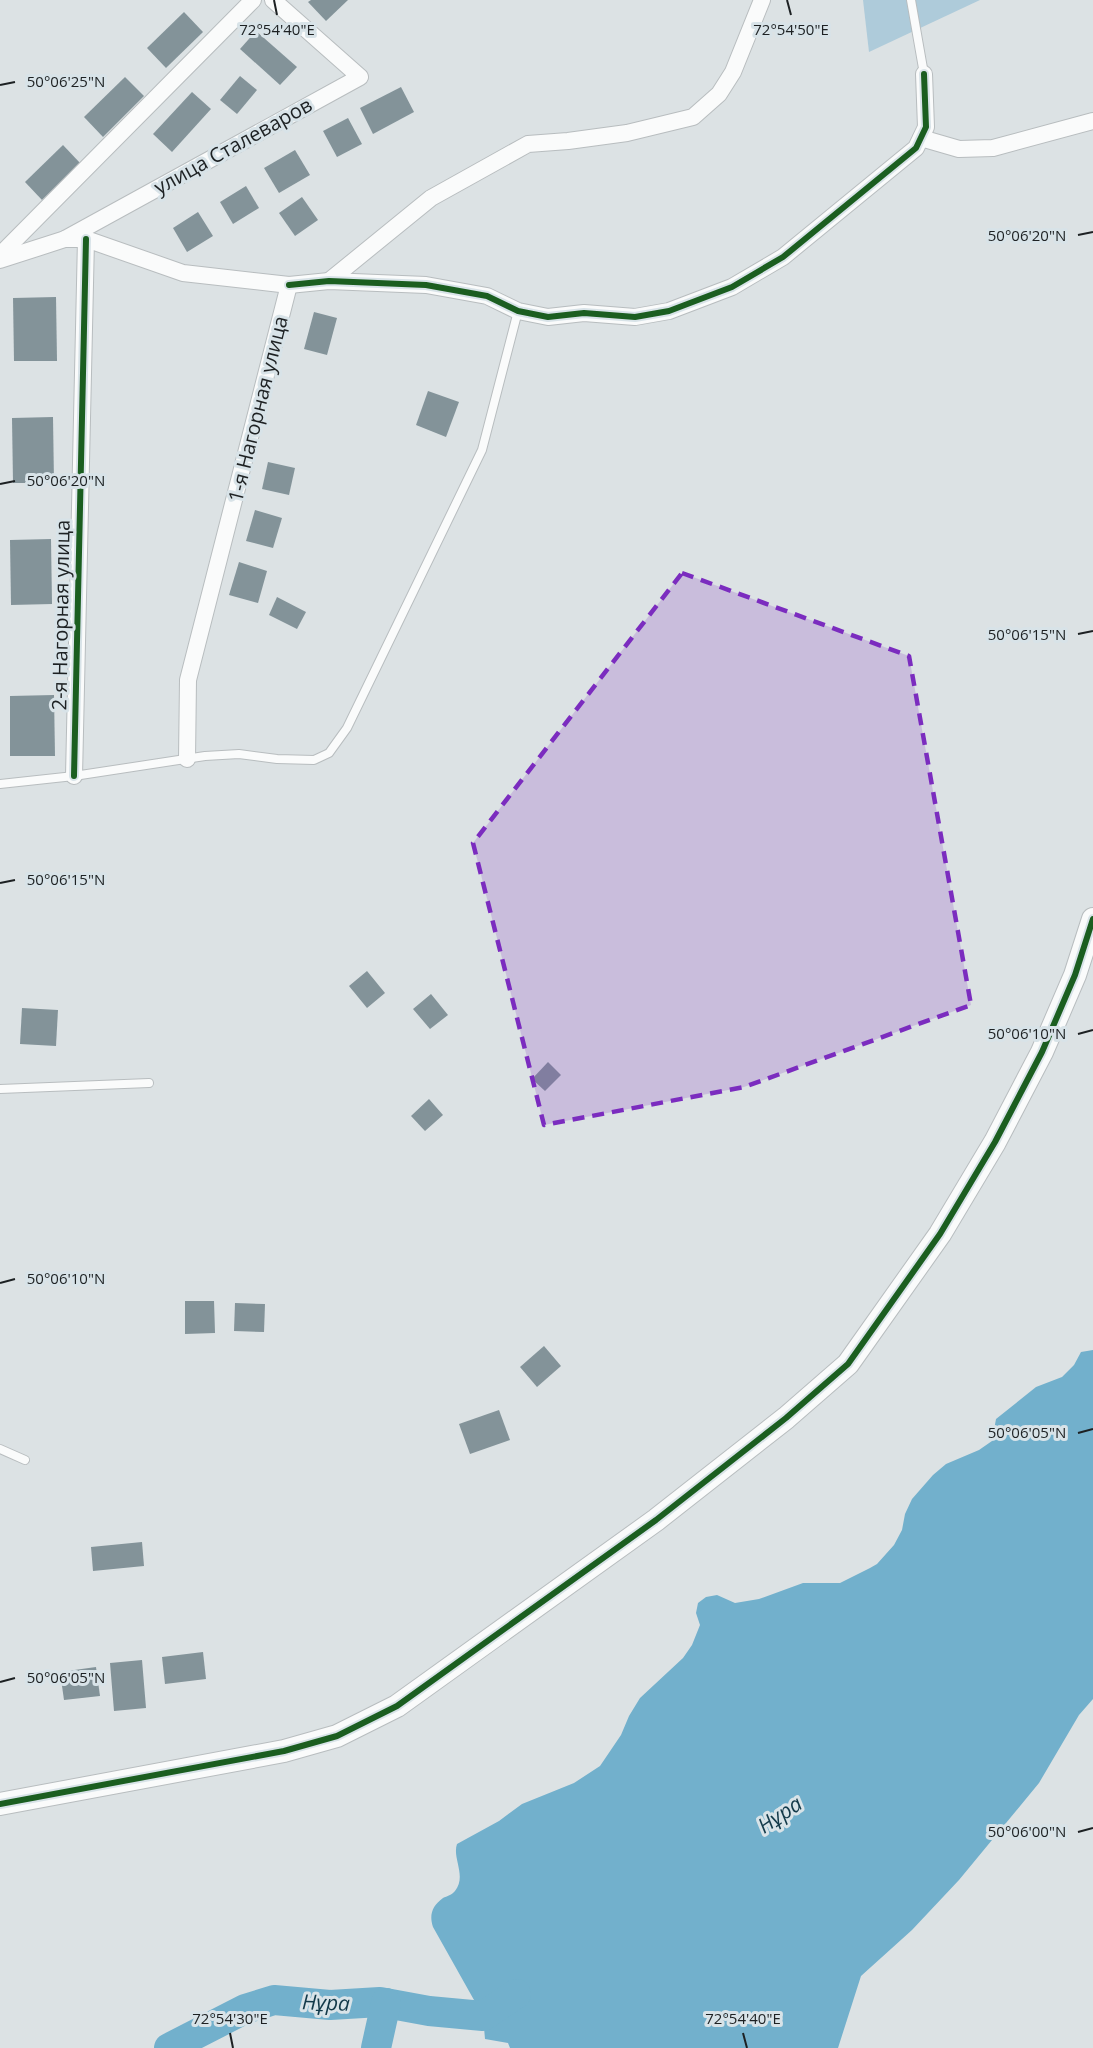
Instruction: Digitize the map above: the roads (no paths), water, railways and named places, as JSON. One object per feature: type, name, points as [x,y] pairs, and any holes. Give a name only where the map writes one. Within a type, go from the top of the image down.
[{"type":"street","points":[[0,255],[253,0]]},
{"type":"street","name":"улица Сталеваров","points":[[0,260],[64,239],[360,77],[273,0]]},
{"type":"street","points":[[329,281],[431,198],[528,144],[627,133],[693,117],[719,94],[733,72],[762,0]]},
{"type":"street","points":[[64,239],[86,238],[183,273],[289,285],[329,281],[426,285],[487,296],[518,312],[548,317],[584,313],[635,317],[669,311],[732,287],[791,251],[916,148],[926,128],[924,74]]},
{"type":"street","points":[[921,138],[960,149],[993,148],[1093,121]]},
{"type":"street","name":"2-я Нагорная улица","points":[[74,776],[86,238]]},
{"type":"street","name":"1-я Нагорная улица","points":[[187,759],[188,680],[289,285]]},
{"type":"street","points":[[0,1804],[284,1751],[337,1736],[397,1706],[656,1520],[786,1418],[848,1364],[940,1234],[995,1142],[1042,1052],[1075,975],[1093,920]]},
{"type":"lane","points":[[911,0],[924,74]]},
{"type":"lane","points":[[0,784],[239,754],[277,759],[314,760],[328,753],[347,728],[482,450],[518,312]]},
{"type":"lane","points":[[0,1089],[149,1083]]},
{"type":"lane","points":[[0,1449],[25,1460]]},
{"type":"water","points":[[1093,1350],[1093,1699],[1079,1715],[1039,1783],[959,1880],[912,1930],[861,1976],[838,2048],[510,2048],[508,2043],[485,2039],[483,2016],[432,1923],[432,1911],[436,1904],[454,1892],[460,1879],[456,1855],[457,1844],[499,1821],[522,1804],[574,1783],[600,1766],[621,1735],[640,1698],[683,1658],[692,1645],[700,1625],[696,1613],[698,1603],[706,1597],[717,1595],[735,1603],[759,1599],[803,1583],[840,1583],[877,1564],[894,1545],[902,1530],[905,1514],[912,1499],[933,1475],[946,1464],[979,1450],[992,1441],[996,1419],[1036,1387],[1062,1377],[1074,1365],[1081,1352]]},
{"type":"waterway","name":"Нұра","points":[[169,2048],[245,2009],[274,2000],[330,2005],[380,2002],[429,2011],[483,2016],[516,1994]]},
{"type":"waterway","name":"Нұра","points":[[376,2048],[386,2003]]}]
